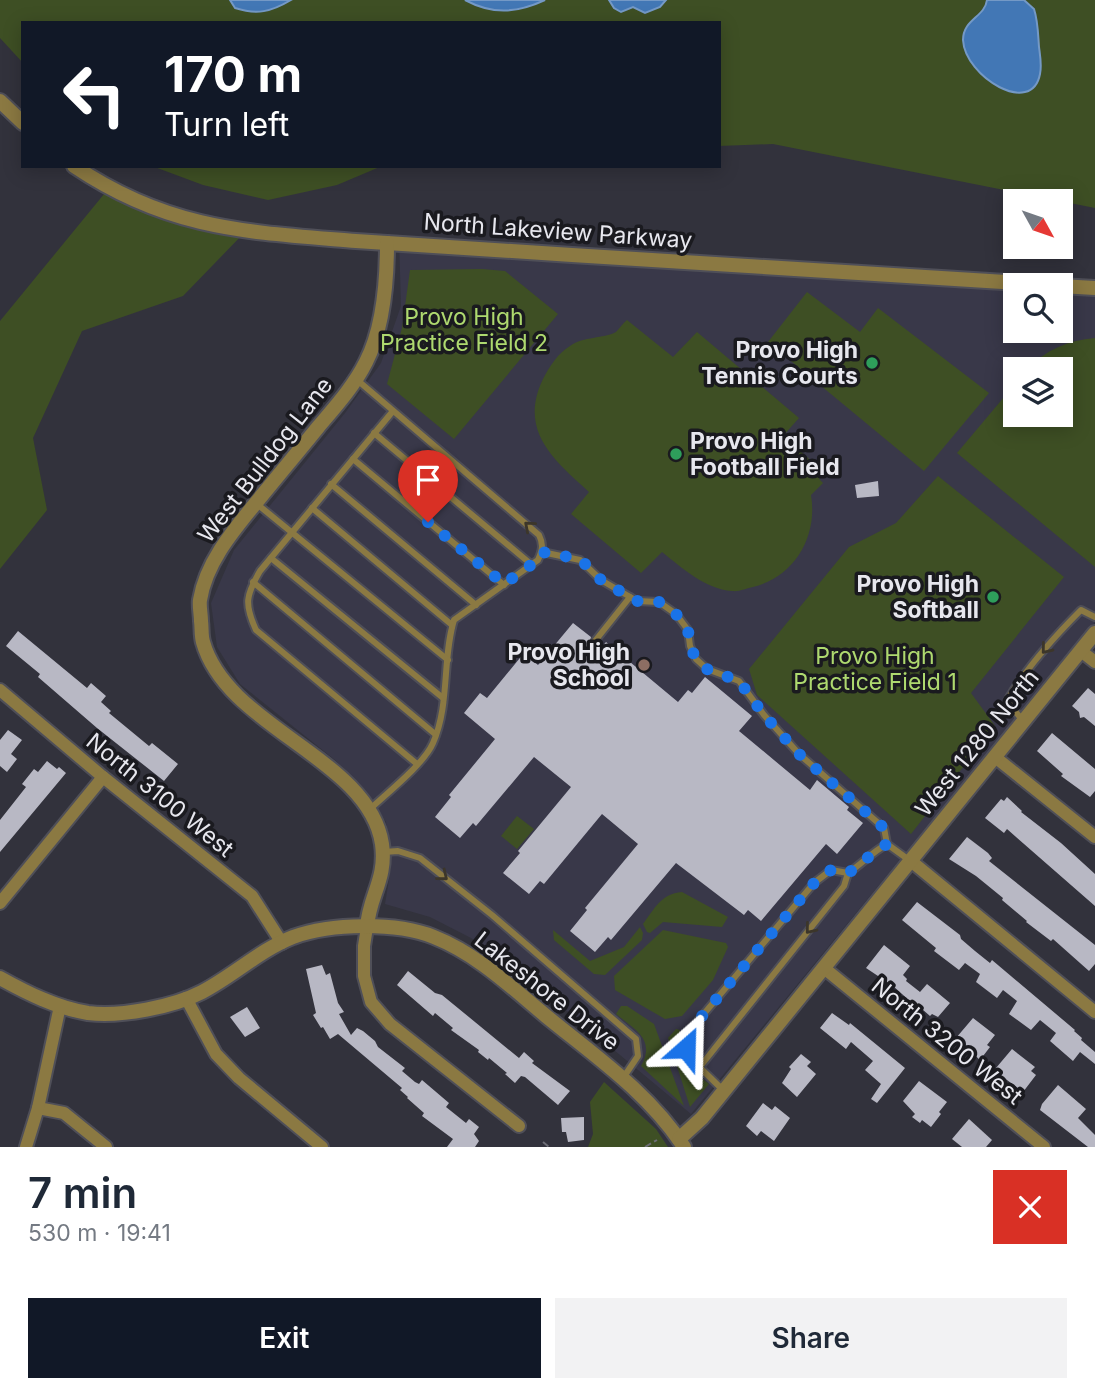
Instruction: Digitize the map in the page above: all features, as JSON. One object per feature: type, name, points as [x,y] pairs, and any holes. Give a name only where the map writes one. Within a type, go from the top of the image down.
[{"type":"street","points":[[0,101],[21,121]]},
{"type":"street","name":"North Lakeview Parkway","points":[[78,168],[132,199],[199,223],[241,231],[387,243],[1003,282]]},
{"type":"street","name":"West Bulldog Lane","points":[[367,927],[383,871],[382,842],[368,810],[348,785],[235,694],[214,667],[203,641],[200,600],[212,566],[228,536],[349,390],[367,360],[377,328],[387,278],[387,243]]},
{"type":"street","points":[[1073,287],[1095,288]]},
{"type":"street","name":"West 1280 North","points":[[681,1143],[1095,634]]},
{"type":"street","points":[[1081,651],[1095,662]]},
{"type":"street","name":"North 3100 West","points":[[0,690],[252,896],[282,943]]},
{"type":"street","points":[[995,757],[1095,837]]},
{"type":"street","points":[[0,903],[103,776]]},
{"type":"street","points":[[911,861],[1095,1013]]},
{"type":"street","name":"Lakeshore Drive","points":[[0,978],[60,1006],[89,1013],[115,1013],[144,1010],[201,992],[296,936],[347,926],[399,929],[432,936],[467,953],[622,1079],[666,1119],[681,1143]]},
{"type":"street","points":[[367,927],[363,946],[364,976],[371,1002],[390,1024],[519,1126]]},
{"type":"street","name":"North 3200 West","points":[[824,968],[1044,1147]]},
{"type":"street","points":[[186,998],[216,1054],[239,1079],[322,1147]]},
{"type":"street","points":[[26,1147],[38,1108],[60,1006]]},
{"type":"street","points":[[38,1108],[64,1113],[106,1147]]},
{"type":"lane","points":[[356,379],[539,535],[542,542],[542,552],[532,565],[454,620],[443,698],[433,744],[417,764],[368,810]]},
{"type":"lane","points":[[393,411],[253,582],[247,612],[256,630],[417,764]]},
{"type":"lane","points":[[374,433],[532,565]]},
{"type":"lane","points":[[353,458],[504,584]]},
{"type":"lane","points":[[331,484],[476,605]]},
{"type":"lane","points":[[256,503],[447,660]]},
{"type":"lane","points":[[312,508],[452,625]]},
{"type":"lane","points":[[542,552],[580,559],[601,580],[630,597],[637,601],[659,602],[676,614],[688,630],[690,646],[696,659],[707,669],[739,681],[764,715],[799,754],[884,828],[887,844],[911,861]]},
{"type":"lane","points":[[271,558],[443,698]]},
{"type":"lane","points":[[253,582],[435,734]]},
{"type":"lane","points":[[595,641],[630,597]]},
{"type":"lane","points":[[1024,721],[1007,701],[1014,688],[1061,630],[1081,610],[1095,617]]},
{"type":"lane","points":[[699,1068],[844,886],[848,873],[874,851],[887,844]]},
{"type":"lane","points":[[382,852],[398,851],[420,858],[492,915],[636,1039],[638,1056],[622,1079]]},
{"type":"lane","points":[[724,1091],[691,1059],[686,1048],[692,1028],[814,883],[831,870],[848,873]]},
{"type":"path","points":[[645,1147],[657,1140]]},
{"type":"path","points":[[543,1142],[549,1147]]},
{"type":"shaded area","name":"Provo High School","points":[[399,237],[1003,284],[1003,343],[1073,343],[1073,290],[1095,292],[1095,622],[691,1114],[525,976],[471,938],[430,917],[385,904],[391,867],[386,822],[365,791],[335,760],[240,684],[217,647],[211,603],[234,550],[345,413],[381,363],[401,306]]},
{"type":"green space","points":[[0,0],[1095,0],[1095,208],[1073,204],[1073,189],[1003,190],[773,144],[721,146],[721,21],[21,21],[21,61],[0,38]]},
{"type":"green space","points":[[157,168],[377,168],[337,185],[268,200],[203,185]]},
{"type":"green space","points":[[109,188],[244,233],[183,296],[82,331],[33,438],[47,510],[0,569],[0,321]]},
{"type":"green space","name":"Provo High Practice Field 2","points":[[410,270],[505,271],[558,314],[454,439],[387,384],[402,328]]},
{"type":"green space","name":"Provo High Tennis Courts","points":[[807,292],[860,332],[878,308],[989,393],[924,471],[768,342]]},
{"type":"green space","points":[[627,320],[673,357],[697,332],[799,418],[783,436],[824,472],[819,479],[823,483],[811,495],[811,525],[800,553],[781,574],[768,582],[737,591],[722,589],[694,577],[662,552],[641,573],[571,514],[589,492],[552,456],[544,443],[537,429],[536,397],[548,370],[566,349],[575,343],[616,332]]},
{"type":"green space","points":[[1095,338],[1095,567],[957,453],[1003,398],[1003,427],[1073,427],[1073,357],[1041,357],[1076,341]]},
{"type":"green space","name":"Provo High Practice Field 1","points":[[938,476],[1064,577],[971,693],[995,726],[911,834],[757,695],[749,669],[849,547],[896,523]]},
{"type":"green space","points":[[517,816],[534,829],[517,849],[501,836]]},
{"type":"green space","points":[[682,892],[728,917],[722,927],[663,922],[650,933],[647,932],[643,924],[655,907],[669,896]]},
{"type":"green space","points":[[640,927],[642,940],[605,975],[594,974],[554,940],[553,930],[590,961],[624,947]]},
{"type":"green space","points":[[663,930],[726,943],[728,947],[713,980],[682,1016],[665,1019],[615,990],[614,976]]},
{"type":"green space","points":[[621,1006],[627,1006],[654,1024],[684,1106],[641,1066],[645,1057],[645,1042],[636,1030],[616,1014]]},
{"type":"green space","points":[[676,1029],[680,1030],[678,1048],[683,1062],[709,1084],[690,1107],[668,1038]]},
{"type":"green space","points":[[604,1082],[656,1129],[668,1147],[588,1147],[593,1134],[590,1102]]},
{"type":"water","points":[[230,0],[291,0],[270,10],[257,12],[235,8]]},
{"type":"water","points":[[465,0],[545,0],[515,10],[495,10]]},
{"type":"water","points":[[609,0],[666,0],[660,7],[645,13],[633,7],[621,12],[614,8]]},
{"type":"water","points":[[987,0],[1024,0],[1034,9],[1041,71],[1034,86],[1025,92],[1013,92],[999,87],[975,67],[967,54],[963,40],[966,27],[982,10]]},
{"type":"building","points":[[878,481],[879,496],[857,498],[855,485]]},
{"type":"building","name":"Provo High School","points":[[573,623],[591,637],[592,646],[602,647],[606,642],[678,702],[688,690],[692,693],[705,677],[752,716],[739,731],[810,790],[817,780],[849,807],[847,810],[863,823],[837,854],[826,844],[761,921],[748,910],[744,915],[676,863],[611,940],[608,937],[595,952],[570,931],[587,910],[585,908],[638,844],[602,814],[544,884],[540,881],[529,894],[503,873],[571,787],[534,757],[476,826],[473,823],[460,838],[435,817],[451,797],[449,795],[495,739],[464,713],[480,693],[487,698],[524,653],[538,665]]},
{"type":"building","points":[[18,631],[87,688],[91,683],[106,696],[101,702],[111,711],[109,713],[149,746],[152,743],[178,764],[164,781],[97,728],[6,646]]},
{"type":"building","points":[[1088,688],[1095,694],[1095,726],[1084,717],[1080,718],[1079,712],[1072,706]]},
{"type":"building","points":[[8,730],[22,740],[11,754],[17,759],[7,772],[0,766],[0,740]]},
{"type":"building","points":[[1052,733],[1095,769],[1095,791],[1090,797],[1061,776],[1063,774],[1037,751]]},
{"type":"building","points":[[47,761],[66,773],[0,852],[0,820],[26,787],[22,784],[34,769],[38,772]]},
{"type":"building","points":[[1007,797],[1095,874],[1095,906],[1007,829],[1004,833],[985,818],[1001,799],[1004,801]]},
{"type":"building","points":[[967,837],[988,853],[992,858],[989,861],[1095,945],[1095,964],[1089,971],[1053,939],[1051,941],[1026,922],[976,876],[949,859]]},
{"type":"building","points":[[917,902],[960,935],[961,939],[990,963],[992,960],[1075,1030],[1081,1040],[1095,1052],[1095,1064],[1080,1052],[1073,1061],[1050,1041],[1056,1033],[1040,1020],[1031,1030],[1009,1014],[1017,1001],[1003,990],[997,998],[976,982],[980,974],[965,963],[959,970],[934,951],[936,948],[902,920]]},
{"type":"building","points":[[884,945],[910,966],[903,975],[906,981],[920,992],[927,984],[950,1003],[938,1017],[920,1010],[893,986],[866,968]]},
{"type":"building","points":[[322,965],[326,975],[330,973],[338,1003],[344,1012],[339,1014],[351,1035],[357,1028],[363,1031],[405,1068],[402,1071],[415,1082],[419,1084],[422,1080],[449,1103],[446,1107],[466,1123],[469,1119],[479,1127],[474,1134],[479,1141],[475,1147],[447,1147],[453,1139],[422,1116],[424,1113],[407,1098],[400,1090],[402,1088],[338,1034],[330,1039],[313,1015],[316,1013],[306,969]]},
{"type":"building","points":[[408,971],[519,1058],[524,1052],[534,1061],[532,1063],[570,1091],[558,1105],[525,1077],[521,1076],[515,1083],[489,1058],[488,1060],[451,1030],[453,1028],[435,1013],[433,1016],[397,985]]},
{"type":"building","points":[[247,1007],[260,1028],[245,1037],[230,1017]]},
{"type":"building","points":[[832,1013],[849,1025],[850,1023],[905,1068],[877,1103],[871,1099],[881,1084],[865,1070],[873,1061],[851,1042],[846,1049],[820,1028]]},
{"type":"building","points":[[973,1018],[995,1035],[980,1060],[956,1038]]},
{"type":"building","points":[[1012,1049],[1035,1067],[1031,1071],[1036,1075],[1023,1092],[999,1074],[1001,1072],[996,1068]]},
{"type":"building","points":[[801,1054],[811,1062],[807,1066],[816,1074],[797,1097],[782,1083],[791,1069],[789,1067]]},
{"type":"building","points":[[919,1081],[947,1102],[931,1127],[912,1117],[915,1114],[903,1101]]},
{"type":"building","points":[[1058,1085],[1086,1109],[1078,1118],[1095,1135],[1095,1147],[1088,1147],[1040,1110]]},
{"type":"building","points":[[763,1103],[772,1110],[775,1106],[790,1118],[774,1141],[761,1131],[757,1136],[746,1126]]},
{"type":"building","points":[[584,1117],[584,1140],[568,1142],[566,1132],[562,1132],[561,1118]]},
{"type":"building","points":[[969,1119],[992,1140],[986,1147],[962,1147],[952,1139]]},
{"type":"place","name":"Provo High Tennis Courts","points":[[872,363]]},
{"type":"place","name":"Provo High Football Field","points":[[676,454]]},
{"type":"place","name":"Provo High Softball","points":[[993,597]]},
{"type":"place","name":"Provo High School","points":[[644,665]]},
{"type":"route","points":[[428,522],[504,584],[538,560],[542,552],[580,559],[601,580],[637,601],[659,602],[676,614],[688,630],[690,646],[696,659],[707,669],[739,681],[764,715],[799,754],[884,828],[887,844],[874,851],[863,863],[848,873],[831,870],[814,883],[692,1028],[686,1048]]}]
